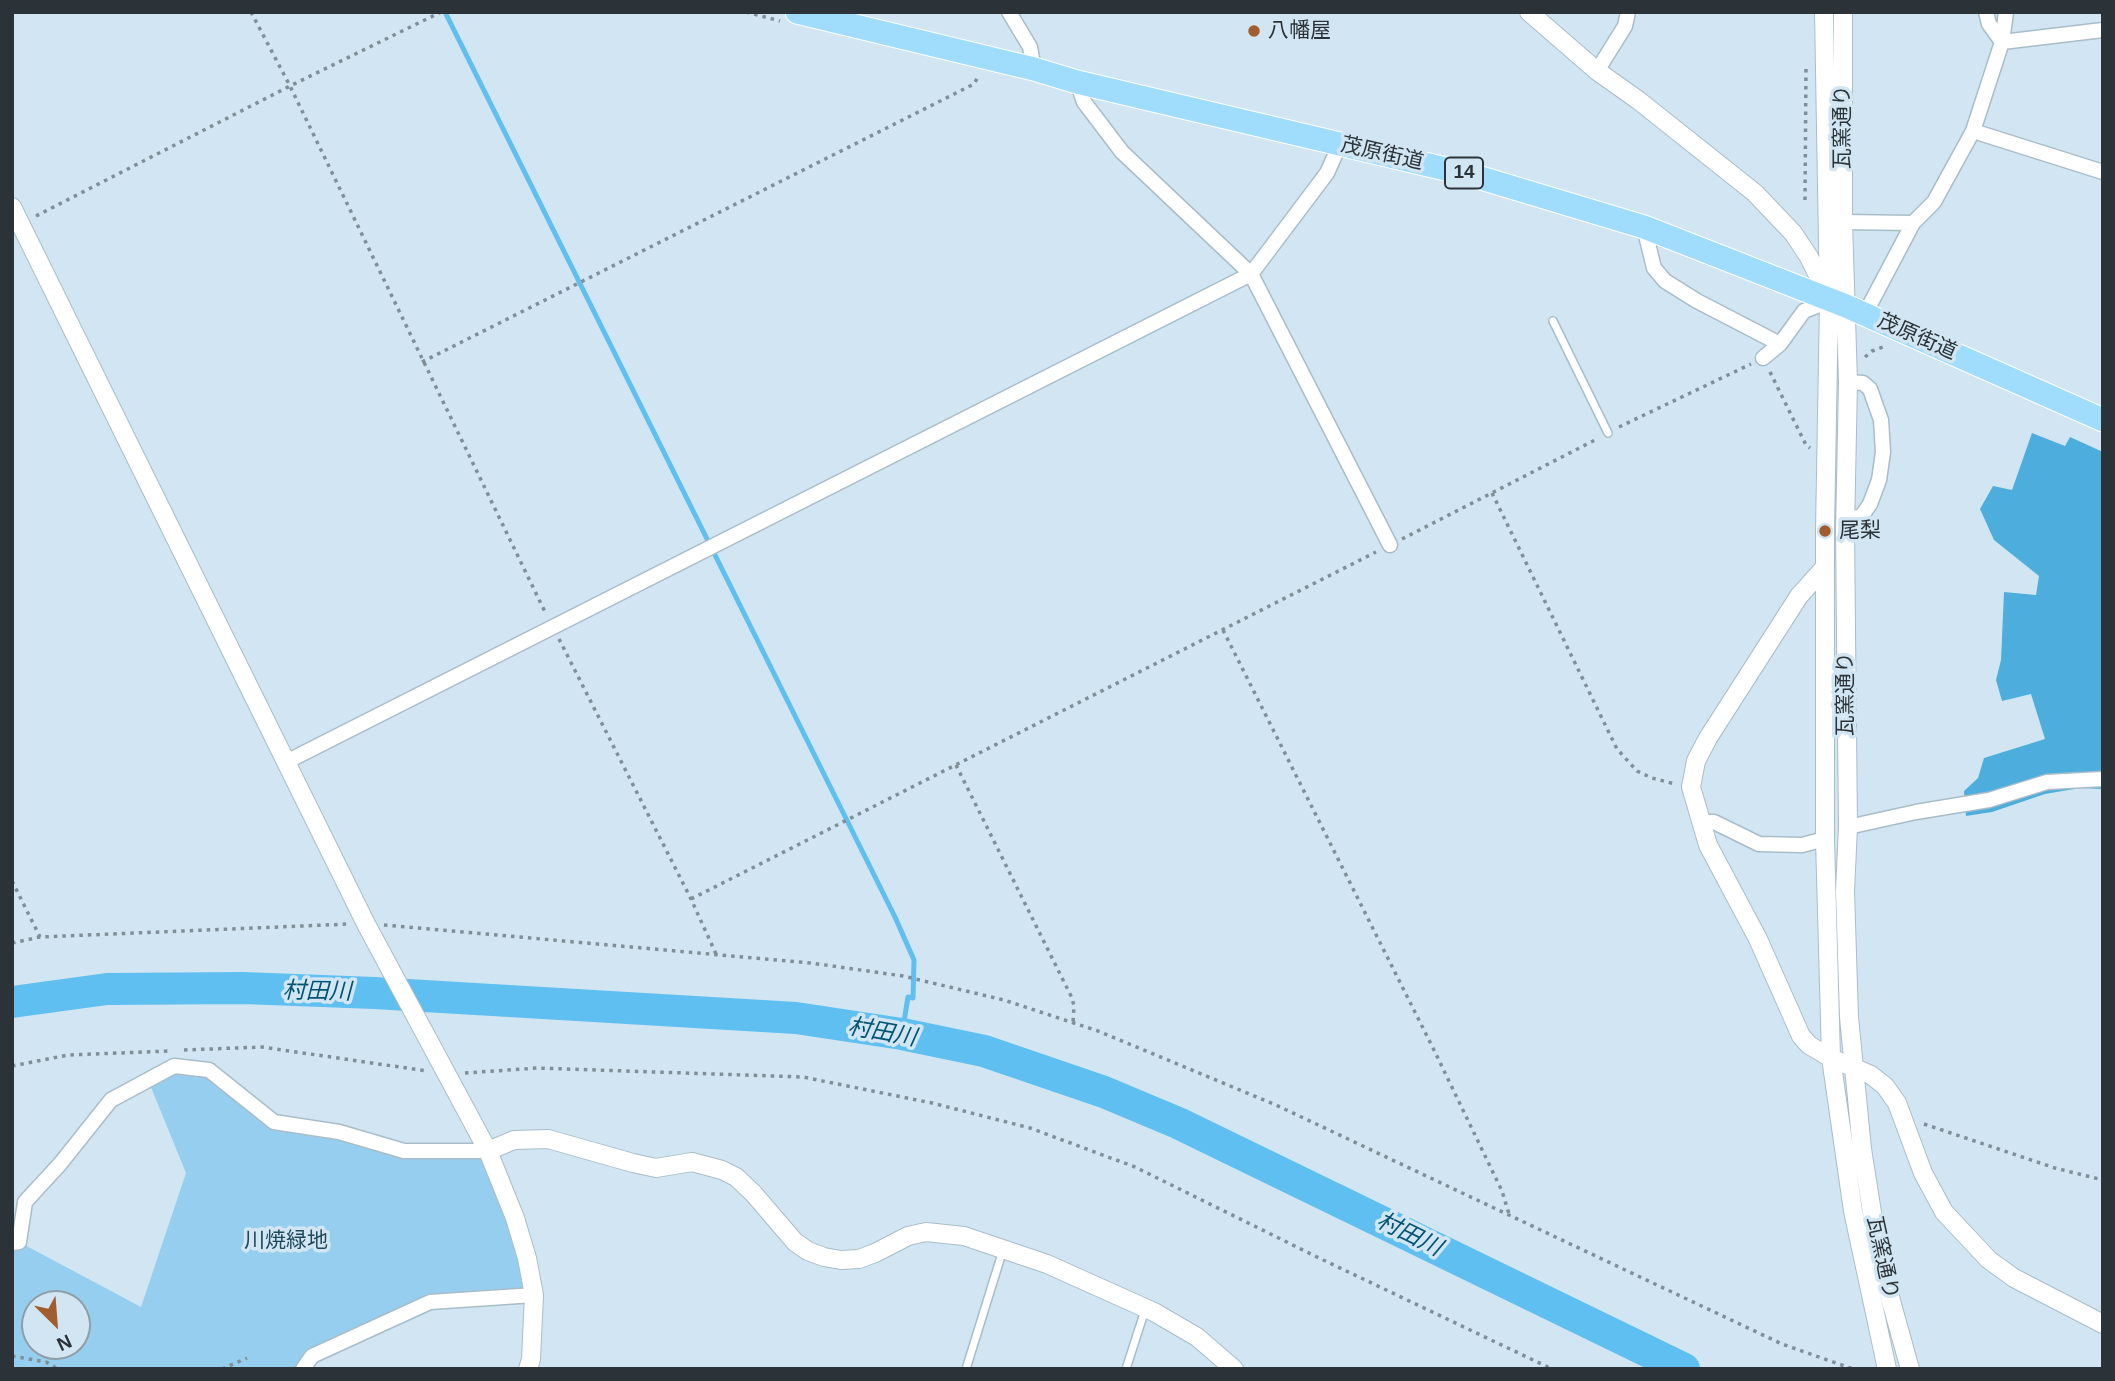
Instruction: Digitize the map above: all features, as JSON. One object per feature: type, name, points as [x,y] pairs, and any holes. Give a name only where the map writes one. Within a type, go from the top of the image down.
[{"type":"main road","name":"茂原街道","points":[[797,12],[1034,69],[1077,82],[1471,175],[1644,227],[1847,307],[2103,420]]},
{"type":"street","points":[[1009,12],[1030,47],[1034,69]]},
{"type":"street","points":[[1530,12],[1597,71],[1638,100],[1755,193],[1793,233],[1847,307]]},
{"type":"street","points":[[1597,71],[1625,26],[1628,12]]},
{"type":"street","name":"瓦窯通り","points":[[1824,12],[1847,307],[1826,461],[1825,839],[1831,1058],[1853,1211],[1886,1369]]},
{"type":"street","name":"瓦窯通り","points":[[1843,12],[1843,222],[1848,382],[1845,517],[1849,1017],[1862,1149],[1874,1225],[1910,1369]]},
{"type":"street","points":[[1986,12],[1989,24],[2001,42]]},
{"type":"street","points":[[1763,358],[1780,344],[1804,311],[1847,307],[1913,223],[1934,202],[1973,131],[2001,42],[2006,12]]},
{"type":"street","points":[[2001,42],[2103,30]]},
{"type":"street","points":[[1077,82],[1084,102],[1122,152],[1251,274],[1390,545]]},
{"type":"street","points":[[1973,131],[2103,172]]},
{"type":"street","points":[[286,762],[1251,274],[1326,173],[1340,144]]},
{"type":"street","points":[[12,207],[366,924],[488,1151],[515,1218],[534,1295],[531,1359],[527,1369]]},
{"type":"street","points":[[1843,222],[1913,223]]},
{"type":"street","points":[[1644,227],[1654,268],[1665,281],[1780,344]]},
{"type":"street","points":[[1845,517],[1861,517],[1870,505],[1879,480],[1883,452],[1881,420],[1870,389],[1863,383],[1848,382]]},
{"type":"street","points":[[1825,567],[1799,596],[1696,761],[1690,787],[1708,845],[1766,956],[1801,1036],[1809,1045],[1885,1086],[1897,1103],[1923,1173],[1944,1212],[1989,1260],[2014,1278],[2103,1324]]},
{"type":"street","points":[[1847,827],[1989,800],[2047,782],[2103,779]]},
{"type":"street","points":[[1700,822],[1714,822],[1759,845],[1802,845],[1825,839]]},
{"type":"street","points":[[12,1243],[19,1242],[25,1202],[60,1164],[111,1100],[174,1066],[209,1070],[274,1122],[338,1132],[404,1152],[488,1151],[514,1140],[548,1139],[656,1168],[692,1162],[722,1170],[736,1177],[753,1193],[795,1242],[824,1257],[859,1259],[908,1236],[926,1232],[964,1236],[1047,1264],[1146,1308],[1197,1337],[1234,1369]]},
{"type":"street","points":[[303,1369],[312,1356],[430,1302],[534,1295]]},
{"type":"lane","points":[[1553,321],[1608,433]]},
{"type":"lane","points":[[966,1369],[1003,1250]]},
{"type":"lane","points":[[1126,1369],[1146,1308]]},
{"type":"path","points":[[251,12],[290,86],[422,362],[554,628],[691,898],[716,954]]},
{"type":"path","points":[[21,224],[441,12]]},
{"type":"path","points":[[422,362],[974,84],[988,59]]},
{"type":"path","points":[[1805,66],[1805,200]]},
{"type":"path","points":[[1865,358],[1871,351],[1888,345]]},
{"type":"path","points":[[691,898],[1493,494],[1608,433],[1763,358],[1806,445],[1826,461]]},
{"type":"path","points":[[1493,494],[1617,749],[1637,771],[1652,778],[1690,787]]},
{"type":"path","points":[[1223,630],[1440,1062],[1502,1191],[1504,1204],[1510,1215]]},
{"type":"path","points":[[956,765],[1072,998],[1073,1023]]},
{"type":"path","points":[[12,881],[40,937]]},
{"type":"path","points":[[12,943],[40,937],[366,924],[811,963],[902,976],[1004,1000],[1098,1031],[1276,1105],[1782,1343],[1853,1369]]},
{"type":"path","points":[[12,1066],[68,1055],[262,1046],[447,1075],[537,1068],[803,1077],[932,1103],[1030,1128],[1135,1167],[1552,1369]]},
{"type":"path","points":[[1902,1116],[2055,1168],[2103,1180]]},
{"type":"path","points":[[12,1356],[46,1362],[58,1369]]},
{"type":"path","points":[[222,1369],[247,1358]]},
{"type":"green space","name":"川焼緑地","points":[[174,1066],[209,1070],[274,1122],[404,1151],[488,1151],[534,1295],[430,1302],[312,1356],[303,1369],[12,1369],[12,1243],[19,1242],[141,1307],[186,1173],[148,1080]]},
{"type":"shaded area","points":[[2032,433],[2065,446],[2070,437],[2103,452],[2103,789],[2080,788],[2045,794],[1992,812],[1966,816],[1964,791],[1978,778],[1984,758],[2045,739],[2031,694],[2002,701],[1996,680],[2001,660],[2004,592],[2036,595],[2039,576],[1994,540],[1980,509],[1993,486],[2012,490]]},
{"type":"waterway","points":[[445,12],[895,917],[914,960],[913,998],[908,997],[902,1034]]},
{"type":"waterway","name":"村田川","points":[[12,1002],[107,989],[243,988],[374,993],[796,1018],[902,1034],[984,1051],[1104,1092],[1178,1123],[1684,1369]]},
{"type":"place","name":"八幡屋","points":[[1254,31]]},
{"type":"place","name":"尾梨","points":[[1825,531]]}]
